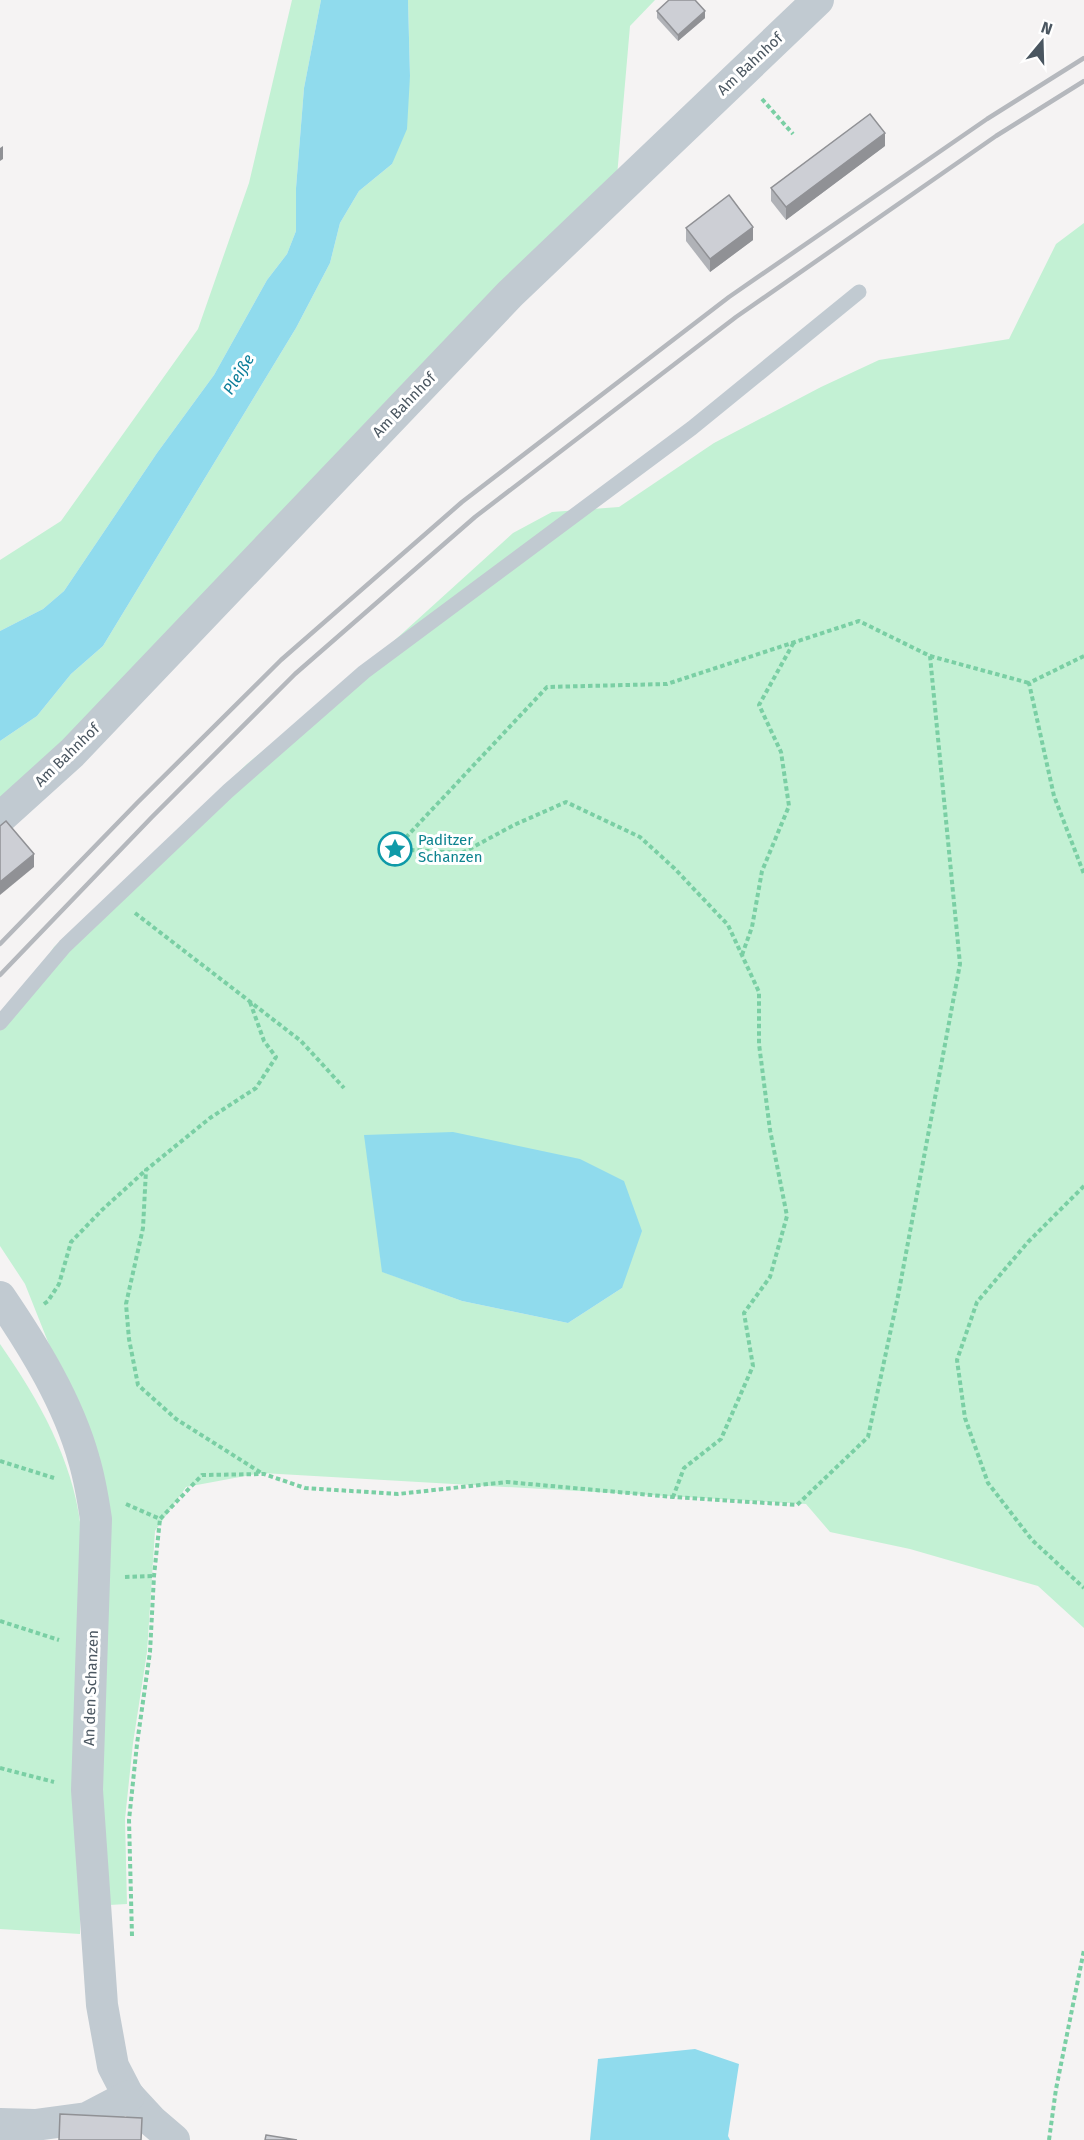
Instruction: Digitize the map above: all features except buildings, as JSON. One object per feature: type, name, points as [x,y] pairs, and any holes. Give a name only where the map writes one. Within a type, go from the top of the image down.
[{"type":"street","name":"Am Bahnhof","points":[[0,818],[72,753],[510,294],[818,0]]},
{"type":"street","name":"An den Schanzen","points":[[0,1297],[18,1323],[68,1417],[84,1459],[91,1489],[96,1519],[87,1790],[102,2005],[113,2066],[129,2096],[153,2122],[174,2140]]},
{"type":"street","points":[[16,2130],[87,2118],[129,2096]]},
{"type":"lane","points":[[0,1023],[65,946],[228,791],[364,672],[683,435],[859,292]]},
{"type":"path","points":[[739,73],[793,134]]},
{"type":"path","points":[[673,1497],[684,1468],[721,1439],[753,1366],[744,1313],[770,1277],[787,1216],[771,1130],[759,1044],[759,992],[728,925],[674,868],[640,837],[566,802],[514,825],[462,853],[394,849],[547,687],[667,684],[859,621],[930,656],[1029,683],[1084,656]]},
{"type":"path","points":[[742,955],[752,927],[762,871],[789,806],[781,752],[759,705],[794,642]]},
{"type":"path","points":[[146,1170],[143,1228],[126,1304],[129,1339],[138,1384],[176,1419],[264,1474],[305,1488],[398,1494],[507,1482],[796,1505],[868,1437],[898,1296],[960,964],[930,656]]},
{"type":"path","points":[[1029,683],[1054,796],[1084,874]]},
{"type":"path","points":[[116,898],[301,1041],[344,1088]]},
{"type":"path","points":[[18,1323],[48,1301],[58,1284],[71,1242],[102,1210],[146,1170],[210,1118],[256,1088],[276,1057],[264,1041],[250,1002]]},
{"type":"path","points":[[1084,1186],[1028,1242],[977,1302],[957,1360],[965,1418],[988,1483],[1032,1540],[1084,1588]]},
{"type":"path","points":[[0,1461],[91,1489],[160,1519]]},
{"type":"path","points":[[133,1947],[129,1820],[150,1652],[160,1519],[202,1475],[264,1474]]},
{"type":"path","points":[[0,1621],[93,1651]]},
{"type":"path","points":[[0,1767],[87,1790]]},
{"type":"path","points":[[1049,2140],[1056,2089],[1084,1950]]},
{"type":"green space","points":[[292,0],[321,0],[304,88],[296,188],[296,231],[287,254],[267,280],[214,375],[157,453],[64,591],[43,609],[0,631],[0,560],[61,521],[198,329],[249,183]]},
{"type":"green space","points":[[408,0],[655,0],[630,26],[617,176],[65,745],[0,800],[0,741],[37,716],[71,674],[103,646],[296,328],[330,263],[340,223],[359,191],[392,164],[410,76]]},
{"type":"green space","points":[[1084,223],[1084,1628],[1038,1586],[910,1549],[830,1532],[806,1504],[262,1473],[186,1487],[155,1531],[147,1652],[133,1743],[125,1819],[127,1904],[109,1905],[102,1804],[105,1658],[58,1367],[25,1284],[0,1246],[0,1026],[54,947],[247,764],[374,659],[513,533],[552,512],[619,507],[714,443],[821,387],[879,360],[1009,339],[1056,244]],"holes":[[[383,1272],[622,1288],[568,1323],[462,1301]]]},
{"type":"green space","points":[[0,1344],[41,1409],[52,1432],[70,1479],[81,1529],[80,1934],[0,1929]]},
{"type":"water","name":"Pleiße","points":[[321,0],[408,0],[410,76],[407,129],[392,164],[359,191],[340,223],[330,263],[296,328],[103,646],[71,674],[37,716],[0,741],[0,631],[43,609],[64,591],[157,453],[214,375],[267,280],[287,254],[296,231],[296,188],[304,88]]},
{"type":"water","points":[[453,1132],[580,1159],[624,1181],[642,1231],[622,1288],[568,1323],[462,1301],[382,1272],[364,1135]]},
{"type":"water","points":[[695,2049],[739,2064],[728,2136],[730,2140],[590,2140],[598,2059]]},
{"type":"railway","points":[[0,944],[281,660],[462,502],[729,297],[987,119],[1084,58]]},
{"type":"railway","points":[[0,975],[152,817],[295,674],[475,517],[736,317],[996,136],[1084,81]]},
{"type":"place","name":"Paditzer Schanzen","points":[[395,849]]}]
